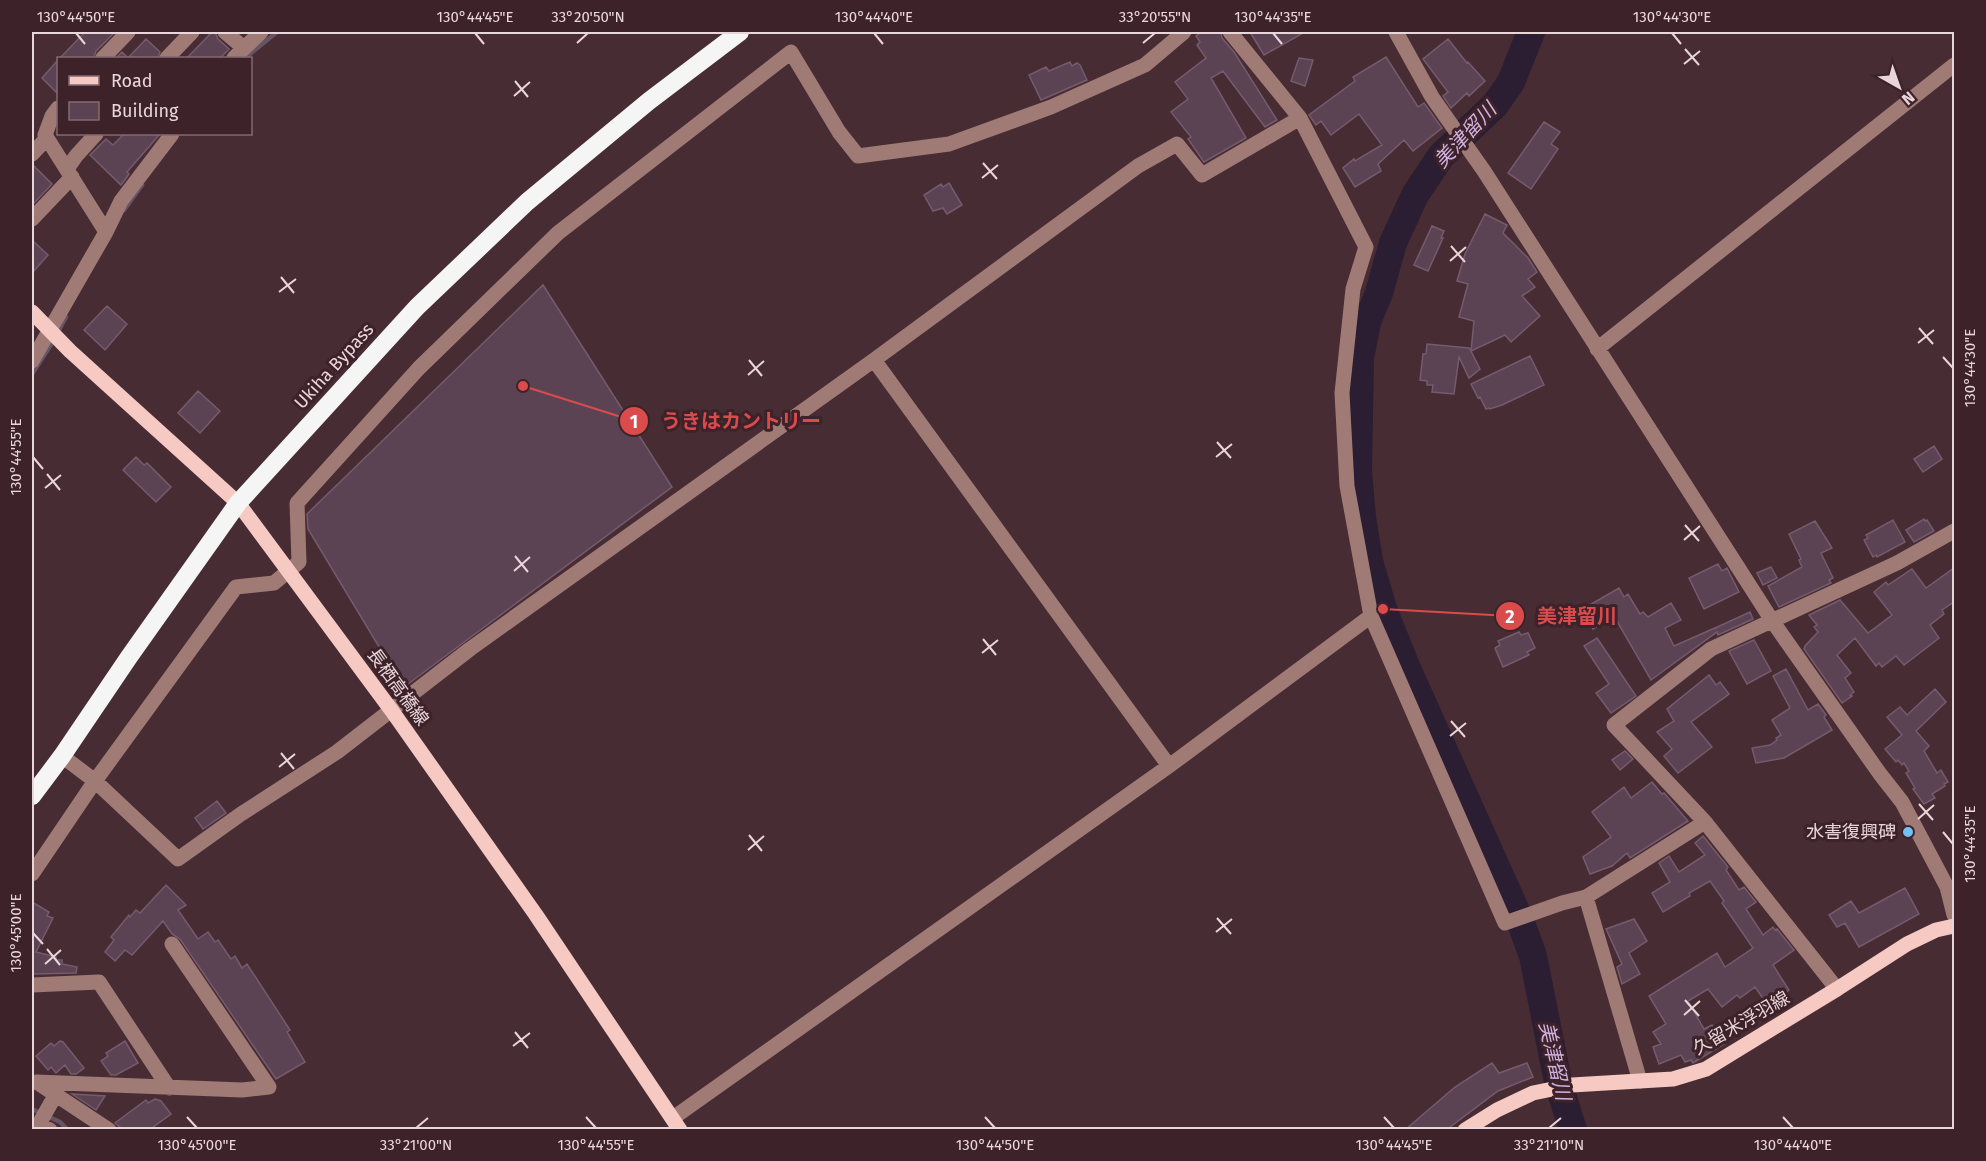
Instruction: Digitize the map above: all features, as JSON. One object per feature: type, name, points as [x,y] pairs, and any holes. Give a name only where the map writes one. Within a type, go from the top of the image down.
[{"type":"highway","name":"Ukiha Bypass","points":[[32,796],[238,503],[417,307],[527,202],[649,101],[740,32]]},
{"type":"main road","name":"長栖高橋線","points":[[32,312],[70,351],[238,503],[392,711],[536,915],[676,1124]]},
{"type":"main road","name":"久留米浮羽線","points":[[1465,1130],[1497,1110],[1533,1093],[1572,1085],[1672,1079],[1706,1069],[1907,944],[1936,930],[1954,926]]},
{"type":"street","points":[[105,57],[128,32]]},
{"type":"street","points":[[168,57],[192,32]]},
{"type":"street","points":[[225,32],[239,53],[261,32]]},
{"type":"street","points":[[32,874],[95,780],[236,587],[274,583],[299,562],[297,503],[419,368],[558,233],[791,52],[839,132],[858,156],[949,144],[1051,107],[1145,65],[1184,32]]},
{"type":"street","points":[[1230,32],[1300,118],[1366,247],[1353,289],[1342,393],[1347,486],[1371,616],[1505,922],[1586,897],[1705,822]]},
{"type":"street","points":[[1396,32],[1432,97],[1484,171],[1773,622],[1902,802],[1951,883],[1954,915]]},
{"type":"street","points":[[1597,349],[1954,65]]},
{"type":"street","points":[[57,109],[51,116],[45,135],[106,232]]},
{"type":"street","points":[[62,756],[95,780],[178,859],[241,814],[338,752],[470,649],[874,360],[1138,166],[1177,144],[1202,175],[1300,118]]},
{"type":"street","points":[[32,219],[69,173],[76,156],[95,135]]},
{"type":"street","points":[[32,361],[106,232],[121,201],[170,135]]},
{"type":"street","points":[[32,154],[47,138]]},
{"type":"street","points":[[874,360],[1169,766]]},
{"type":"street","points":[[1837,989],[1705,822],[1614,725],[1711,649],[1897,563],[1954,531]]},
{"type":"street","points":[[676,1124],[1169,766],[1371,616]]},
{"type":"street","points":[[1586,897],[1640,1081]]},
{"type":"street","points":[[34,1081],[242,1090],[269,1087],[172,944]]},
{"type":"street","points":[[32,985],[99,982],[169,1088]]},
{"type":"street","points":[[34,1081],[53,1099],[108,1130]]},
{"type":"street","points":[[45,1127],[53,1099]]},
{"type":"building","points":[[85,32],[115,32],[96,51],[94,57],[61,57]]},
{"type":"building","points":[[212,32],[215,32],[218,39],[229,49],[221,57],[188,57]]},
{"type":"building","points":[[1202,32],[1221,32],[1222,38],[1234,52],[1277,120],[1265,127],[1223,71],[1211,78],[1246,138],[1204,162],[1188,139],[1191,137],[1171,112],[1188,99],[1175,82],[1206,58],[1197,45],[1200,42],[1196,36]]},
{"type":"building","points":[[1250,32],[1305,32],[1264,55]]},
{"type":"building","points":[[146,39],[160,52],[158,57],[129,57]]},
{"type":"building","points":[[1448,39],[1485,81],[1451,108],[1443,96],[1448,92],[1423,59]]},
{"type":"building","points":[[122,52],[127,57],[117,57]]},
{"type":"building","points":[[1386,57],[1418,107],[1424,103],[1442,128],[1413,151],[1404,140],[1378,164],[1381,171],[1355,187],[1343,168],[1354,159],[1355,161],[1382,145],[1359,114],[1331,135],[1321,121],[1316,125],[1309,115],[1355,81],[1353,77]]},
{"type":"building","points":[[1299,58],[1313,60],[1305,86],[1291,81]]},
{"type":"building","points":[[57,61],[57,93],[42,78]]},
{"type":"building","points":[[1070,62],[1072,66],[1077,63],[1080,65],[1087,80],[1041,100],[1029,75],[1046,67],[1049,71]]},
{"type":"building","points":[[1544,122],[1560,132],[1551,144],[1558,149],[1531,189],[1508,173]]},
{"type":"building","points":[[123,135],[159,135],[127,172],[129,174],[121,185],[90,155],[106,139],[113,145]]},
{"type":"building","points":[[32,164],[52,184],[32,205]]},
{"type":"building","points":[[949,183],[962,205],[947,214],[943,208],[933,211],[924,195],[941,184],[943,187]]},
{"type":"building","points":[[1485,214],[1507,225],[1503,233],[1528,258],[1537,272],[1528,279],[1535,287],[1522,296],[1540,316],[1511,342],[1505,335],[1471,351],[1474,321],[1459,317],[1468,284],[1457,281],[1465,254]]},
{"type":"building","points":[[1432,226],[1444,231],[1428,271],[1414,265]]},
{"type":"building","points":[[32,240],[48,255],[32,273]]},
{"type":"building","points":[[543,285],[672,487],[404,687],[400,680],[396,683],[385,668],[390,665],[308,529],[307,514]]},
{"type":"building","points":[[107,306],[127,324],[105,350],[84,330]]},
{"type":"building","points":[[1427,344],[1469,348],[1480,369],[1469,378],[1459,357],[1454,394],[1432,392],[1433,385],[1427,385],[1427,381],[1420,380],[1423,354],[1426,354]]},
{"type":"building","points":[[1530,356],[1544,385],[1502,405],[1486,409],[1471,384]]},
{"type":"building","points":[[198,391],[220,411],[200,433],[178,413]]},
{"type":"building","points":[[1934,446],[1942,459],[1923,472],[1914,459]]},
{"type":"building","points":[[136,457],[144,465],[147,463],[171,487],[156,502],[123,470]]},
{"type":"building","points":[[1924,519],[1934,531],[1914,542],[1906,530]]},
{"type":"building","points":[[1893,520],[1905,542],[1873,557],[1864,540],[1868,538],[1866,535]]},
{"type":"building","points":[[1815,521],[1832,548],[1821,553],[1833,578],[1829,580],[1831,583],[1779,607],[1768,586],[1802,567],[1799,560],[1801,559],[1789,534]]},
{"type":"building","points":[[1718,564],[1722,571],[1727,568],[1739,592],[1704,609],[1689,578]]},
{"type":"building","points":[[1771,567],[1777,578],[1763,585],[1757,573]]},
{"type":"building","points":[[1954,568],[1954,602],[1942,610],[1944,614],[1930,625],[1939,638],[1904,665],[1896,656],[1882,667],[1879,663],[1876,666],[1855,638],[1837,655],[1851,673],[1845,678],[1854,692],[1842,703],[1804,649],[1818,632],[1814,627],[1817,625],[1809,615],[1840,600],[1868,633],[1892,615],[1874,592],[1886,582],[1888,585],[1912,569],[1926,588]]},
{"type":"building","points":[[1619,588],[1624,597],[1628,594],[1640,614],[1643,612],[1648,617],[1671,603],[1681,620],[1665,628],[1674,646],[1750,612],[1753,619],[1718,635],[1717,632],[1651,680],[1614,616],[1593,629],[1581,610]]},
{"type":"building","points":[[1519,632],[1521,635],[1528,633],[1535,648],[1527,652],[1529,655],[1503,667],[1495,648],[1500,645],[1498,641]]},
{"type":"building","points":[[1597,638],[1636,696],[1611,713],[1596,693],[1609,684],[1584,646]]},
{"type":"building","points":[[1754,640],[1771,671],[1747,684],[1729,651]]},
{"type":"building","points":[[1786,669],[1808,710],[1818,704],[1826,715],[1824,717],[1832,730],[1784,758],[1756,763],[1752,748],[1770,745],[1777,740],[1776,738],[1781,735],[1772,720],[1790,708],[1773,676]]},
{"type":"building","points":[[1709,675],[1716,685],[1720,682],[1729,694],[1691,722],[1712,747],[1678,773],[1664,756],[1672,749],[1657,732],[1674,721],[1667,709]]},
{"type":"building","points":[[1935,689],[1946,702],[1916,731],[1929,746],[1924,751],[1937,773],[1941,770],[1948,782],[1932,794],[1935,798],[1924,804],[1913,789],[1915,788],[1906,773],[1909,771],[1904,763],[1902,765],[1898,760],[1896,762],[1885,749],[1902,735],[1887,717],[1900,707],[1907,715]]},
{"type":"building","points":[[1625,751],[1633,759],[1620,770],[1612,760]]},
{"type":"building","points":[[1652,782],[1688,821],[1630,858],[1627,853],[1612,866],[1590,874],[1583,857],[1611,837],[1592,812],[1624,787],[1631,798]]},
{"type":"building","points":[[217,801],[226,813],[203,829],[195,818]]},
{"type":"building","points":[[1703,836],[1728,867],[1726,870],[1739,890],[1744,887],[1756,902],[1746,909],[1763,935],[1773,927],[1794,950],[1773,965],[1789,990],[1767,1004],[1755,987],[1740,998],[1737,995],[1722,1007],[1708,989],[1688,1001],[1704,1029],[1712,1025],[1724,1044],[1693,1063],[1691,1060],[1685,1062],[1681,1055],[1659,1064],[1653,1047],[1661,1044],[1653,1032],[1666,1024],[1649,996],[1717,953],[1725,967],[1753,948],[1710,881],[1663,912],[1652,893],[1670,882],[1659,863],[1669,856],[1679,872],[1705,855],[1695,843]]},
{"type":"building","points":[[166,885],[186,905],[178,910],[198,939],[208,932],[215,942],[218,940],[231,959],[235,956],[242,968],[247,964],[290,1030],[287,1032],[305,1062],[276,1079],[180,939],[172,934],[163,921],[132,955],[125,950],[115,961],[105,952],[114,940],[111,937],[129,915],[130,917],[136,910],[140,913]]},
{"type":"building","points":[[1905,888],[1919,914],[1859,947],[1845,923],[1837,927],[1829,915],[1851,901],[1859,913]]},
{"type":"building","points":[[32,902],[49,912],[47,916],[53,918],[36,952],[56,957],[56,960],[62,960],[62,964],[77,967],[76,973],[32,974]]},
{"type":"building","points":[[1634,919],[1647,941],[1629,953],[1640,974],[1622,984],[1617,967],[1622,964],[1606,929]]},
{"type":"building","points":[[60,1041],[84,1068],[76,1074],[71,1074],[65,1065],[56,1073],[51,1067],[48,1070],[36,1056],[51,1043],[54,1046]]},
{"type":"building","points":[[125,1041],[138,1063],[116,1075],[111,1075],[101,1061],[108,1056],[106,1053]]},
{"type":"building","points":[[1492,1063],[1499,1073],[1527,1063],[1533,1077],[1498,1091],[1446,1130],[1405,1130],[1455,1087]]},
{"type":"building","points":[[72,1094],[105,1096],[96,1110]]},
{"type":"building","points":[[155,1099],[161,1101],[171,1114],[149,1130],[124,1130],[115,1123],[146,1100],[148,1103]]},
{"type":"waterway","points":[[246,57],[277,32]]},
{"type":"waterway","name":"美津留川","points":[[1531,32],[1511,82],[1495,105],[1441,156],[1415,195],[1393,243],[1379,293],[1367,322],[1360,358],[1358,471],[1369,561],[1383,609],[1405,664],[1520,920],[1533,956],[1558,1082],[1573,1130]]},
{"type":"waterway","points":[[124,210],[142,185]]},
{"type":"waterway","points":[[32,374],[66,317]]},
{"type":"waterway","points":[[32,1109],[60,1122],[68,1130]]},
{"type":"place","name":"うきはカントリー","points":[[523,386]]},
{"type":"place","name":"美津留川","points":[[1383,609]]},
{"type":"place","name":"水害復興碑","points":[[1908,832]]}]
